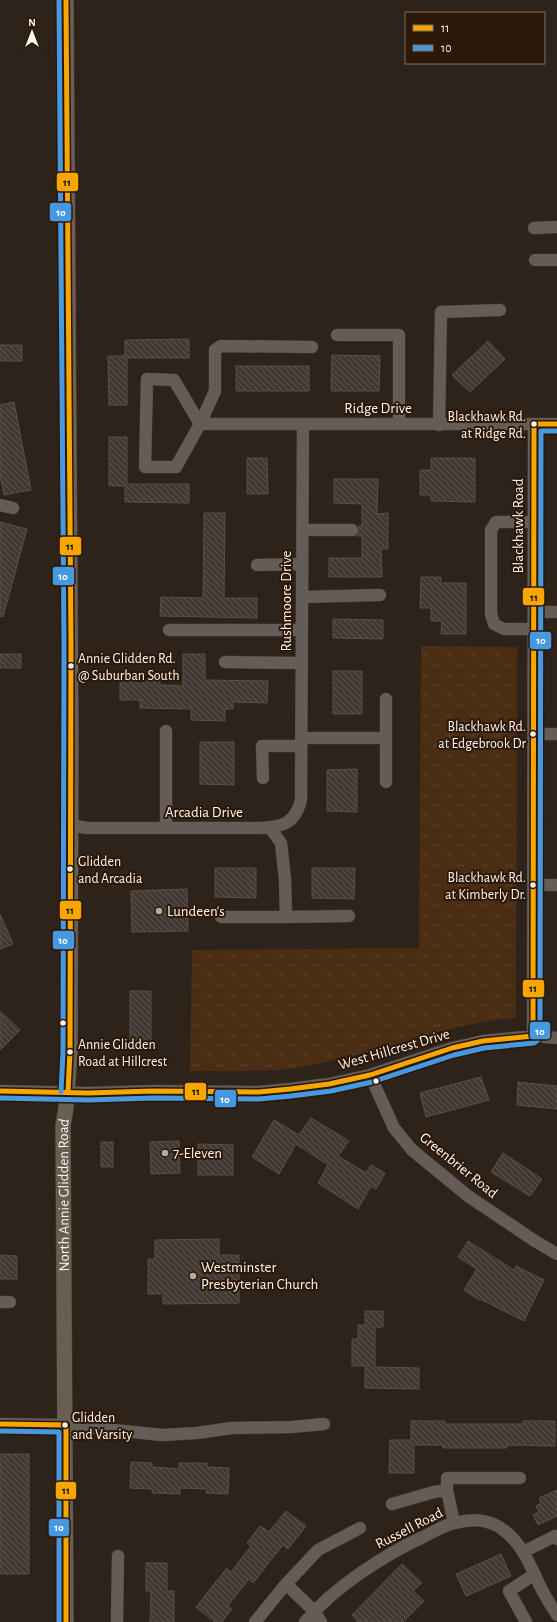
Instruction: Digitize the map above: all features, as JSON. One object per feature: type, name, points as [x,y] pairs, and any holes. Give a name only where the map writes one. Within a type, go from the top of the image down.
[{"type":"main road","name":"North Annie Glidden Road","points":[[66,0],[71,638],[70,1044],[68,1092],[63,1125],[66,1622]]},
{"type":"street","points":[[534,228],[557,227]]},
{"type":"street","points":[[535,260],[557,260]]},
{"type":"street","points":[[439,425],[441,312],[500,310]]},
{"type":"street","points":[[337,334],[399,334],[399,424]]},
{"type":"street","points":[[200,424],[174,380],[147,379],[145,467],[176,467],[200,424],[215,391],[215,350],[221,346],[312,347]]},
{"type":"street","name":"Ridge Drive","points":[[200,424],[557,424]]},
{"type":"street","name":"Rushmoore Drive","points":[[300,777],[303,424]]},
{"type":"street","name":"Blackhawk Road","points":[[534,424],[534,1036]]},
{"type":"street","points":[[0,505],[13,508]]},
{"type":"street","points":[[534,522],[496,522],[491,530],[491,614],[494,624],[504,630],[534,630]]},
{"type":"street","points":[[303,530],[352,530]]},
{"type":"street","points":[[257,565],[302,564]]},
{"type":"street","points":[[302,597],[380,595]]},
{"type":"street","points":[[534,612],[557,612]]},
{"type":"street","points":[[169,630],[302,630]]},
{"type":"street","points":[[225,662],[302,663]]},
{"type":"street","points":[[386,699],[386,782]]},
{"type":"street","points":[[166,731],[166,828]]},
{"type":"street","points":[[535,734],[557,734]]},
{"type":"street","points":[[263,778],[262,746],[301,742],[386,738]]},
{"type":"street","name":"Arcadia Drive","points":[[70,825],[87,828],[270,828],[290,821],[295,816],[301,800],[300,777]]},
{"type":"street","points":[[270,828],[281,843],[285,879],[286,917]]},
{"type":"street","points":[[534,885],[557,885]]},
{"type":"street","points":[[221,917],[349,916]]},
{"type":"street","name":"West Hillcrest Drive","points":[[0,1091],[259,1092],[328,1084],[370,1075],[475,1042],[534,1036],[557,1038]]},
{"type":"street","name":"Greenbrier Road","points":[[370,1075],[394,1128],[412,1150],[468,1196],[557,1254]]},
{"type":"street","points":[[0,1424],[66,1425],[162,1435],[197,1433],[232,1428],[291,1427],[324,1424]]},
{"type":"street","points":[[454,1523],[447,1490],[447,1478],[520,1478]]},
{"type":"street","points":[[392,1504],[434,1492],[447,1490]]},
{"type":"street","name":"Russell Road","points":[[305,1622],[314,1611],[355,1578],[390,1554],[417,1539],[454,1523],[476,1520],[493,1524],[501,1528],[512,1538],[523,1552],[557,1615]]},
{"type":"street","points":[[255,1622],[286,1584],[318,1550],[360,1528]]},
{"type":"street","points":[[523,1552],[555,1536],[557,1539]]},
{"type":"street","points":[[117,1622],[118,1556]]},
{"type":"street","points":[[526,1622],[509,1591],[534,1574]]},
{"type":"street","points":[[286,1584],[314,1611],[321,1622]]},
{"type":"green space","points":[[421,646],[517,647],[516,1018],[470,1024],[358,1055],[294,1068],[251,1071],[190,1071],[192,950],[419,948]]},
{"type":"building","points":[[189,339],[189,358],[127,358],[127,405],[109,405],[108,356],[125,356],[125,340]]},
{"type":"building","points":[[488,341],[505,359],[470,392],[452,375]]},
{"type":"building","points":[[0,345],[22,345],[22,361],[0,361]]},
{"type":"building","points":[[332,355],[380,356],[379,391],[331,391]]},
{"type":"building","points":[[236,366],[309,366],[309,391],[236,391]]},
{"type":"building","points":[[14,402],[31,490],[4,495],[0,475],[0,405]]},
{"type":"building","points":[[109,437],[127,437],[127,484],[189,484],[189,503],[125,502],[125,486],[109,486]]},
{"type":"building","points":[[247,458],[267,458],[268,494],[247,494]]},
{"type":"building","points":[[431,458],[475,458],[475,502],[431,501],[431,495],[420,495],[420,470],[431,470]]},
{"type":"building","points":[[334,479],[378,479],[377,514],[388,513],[388,549],[381,549],[382,577],[329,577],[329,558],[362,558],[362,536],[356,536],[359,526],[362,526],[362,504],[334,503]]},
{"type":"building","points":[[204,513],[225,513],[224,598],[257,598],[257,618],[160,616],[161,597],[203,598]]},
{"type":"building","points":[[0,522],[27,529],[3,617],[0,616]]},
{"type":"building","points":[[421,577],[441,577],[441,583],[466,583],[466,634],[441,634],[442,621],[431,621],[431,608],[420,608]]},
{"type":"building","points":[[333,619],[383,620],[383,639],[333,638]]},
{"type":"building","points":[[0,654],[21,654],[21,668],[0,668]]},
{"type":"building","points":[[183,654],[205,654],[205,680],[268,681],[267,703],[233,702],[233,709],[225,709],[225,721],[191,720],[191,709],[140,708],[140,700],[120,700],[120,681],[160,681],[160,685],[183,686]]},
{"type":"building","points":[[333,671],[362,671],[362,714],[333,714]]},
{"type":"building","points":[[200,742],[234,742],[234,785],[200,784]]},
{"type":"building","points":[[357,769],[357,812],[327,811],[327,770]]},
{"type":"building","points":[[215,868],[256,868],[256,898],[215,897]]},
{"type":"building","points":[[312,868],[355,868],[354,899],[312,898]]},
{"type":"building","name":"Lundeen's","points":[[187,889],[188,931],[132,932],[131,891]]},
{"type":"building","points":[[0,914],[13,944],[0,949]]},
{"type":"building","points":[[130,991],[151,991],[151,1043],[130,1043]]},
{"type":"building","points":[[0,1011],[20,1030],[0,1050]]},
{"type":"building","points":[[481,1077],[489,1100],[426,1117],[420,1093]]},
{"type":"building","points":[[518,1082],[557,1086],[557,1109],[517,1105]]},
{"type":"building","points":[[311,1118],[349,1141],[338,1156],[366,1173],[371,1165],[385,1173],[376,1189],[371,1186],[358,1209],[318,1183],[328,1165],[296,1144],[279,1174],[252,1157],[274,1120],[299,1135]]},
{"type":"building","name":"7-Eleven","points":[[179,1141],[180,1173],[151,1174],[150,1142]]},
{"type":"building","points":[[101,1142],[113,1142],[113,1167],[101,1167]]},
{"type":"building","points":[[198,1144],[233,1145],[233,1175],[198,1175]]},
{"type":"building","points":[[503,1153],[542,1179],[530,1196],[491,1172]]},
{"type":"building","name":"Westminster Presbyterian Church","points":[[219,1239],[219,1255],[239,1255],[239,1303],[163,1304],[163,1294],[148,1294],[148,1259],[155,1259],[155,1240]]},
{"type":"building","points":[[468,1241],[514,1270],[516,1266],[544,1280],[524,1321],[480,1299],[479,1300],[464,1290],[477,1269],[458,1257]]},
{"type":"building","points":[[0,1255],[17,1256],[17,1279],[0,1279]]},
{"type":"building","points":[[365,1311],[383,1311],[383,1327],[375,1327],[375,1367],[419,1368],[419,1389],[365,1388],[365,1366],[352,1366],[352,1339],[358,1339],[358,1325],[365,1325]]},
{"type":"building","points":[[411,1421],[445,1421],[445,1424],[523,1424],[523,1421],[555,1421],[555,1446],[507,1445],[507,1448],[443,1448],[443,1445],[414,1445],[414,1473],[389,1473],[390,1440],[411,1440]]},
{"type":"building","points":[[0,1454],[29,1454],[29,1574],[0,1574]]},
{"type":"building","points":[[131,1462],[152,1463],[152,1467],[179,1469],[179,1463],[207,1463],[207,1467],[229,1468],[228,1494],[206,1493],[207,1489],[180,1488],[180,1494],[152,1493],[152,1489],[130,1488]]},
{"type":"building","points":[[557,1490],[557,1516],[538,1525],[533,1515],[539,1512],[536,1506],[541,1503],[539,1498]]},
{"type":"building","points":[[286,1511],[306,1526],[288,1549],[283,1545],[253,1583],[249,1579],[228,1606],[232,1609],[222,1622],[215,1622],[196,1607],[227,1568],[231,1572],[251,1546],[247,1543],[260,1526],[269,1532]]},
{"type":"building","points":[[501,1554],[511,1576],[466,1596],[456,1574]]},
{"type":"building","points":[[146,1563],[167,1563],[167,1591],[174,1591],[174,1622],[150,1622],[151,1591],[146,1591]]},
{"type":"building","points":[[402,1564],[422,1583],[413,1591],[424,1601],[403,1622],[358,1622],[352,1615]]},
{"type":"transit line","name":"10","points":[[59,0],[64,646],[63,1052],[61,1092]]},
{"type":"transit line","name":"11","points":[[66,0],[71,646],[70,1052],[68,1092]]},
{"type":"transit line","name":"11","points":[[0,1091],[88,1093],[153,1091],[259,1092],[290,1089],[329,1084],[370,1075],[452,1048],[483,1041],[533,1036],[534,424],[557,424]]},
{"type":"transit line","name":"10","points":[[0,1098],[88,1100],[153,1098],[259,1099],[291,1096],[331,1091],[372,1082],[454,1055],[484,1048],[534,1043],[538,1040],[540,1036],[541,431],[557,431]]},
{"type":"transit line","name":"11","points":[[0,1424],[66,1425],[66,1622]]},
{"type":"transit line","name":"10","points":[[0,1431],[59,1432],[59,1622]]},
{"type":"place","name":"Blackhawk Rd. at Ridge Rd.","points":[[534,424]]},
{"type":"place","name":"Annie Glidden Rd. @ Suburban South","points":[[71,666]]},
{"type":"place","name":"Blackhawk Rd. at Edgebrook Dr","points":[[533,734]]},
{"type":"place","name":"Glidden and Arcadia","points":[[70,869]]},
{"type":"place","name":"Blackhawk Rd. at Kimberly Dr.","points":[[533,885]]},
{"type":"place","name":"Lundeen's","points":[[159,911]]},
{"type":"place","name":"Annie Glidden Road at Hillcrest","points":[[70,1052]]},
{"type":"place","name":"7-Eleven","points":[[165,1153]]},
{"type":"place","name":"Westminster Presbyterian Church","points":[[193,1276]]},
{"type":"place","name":"Glidden and Varsity","points":[[65,1425]]}]
